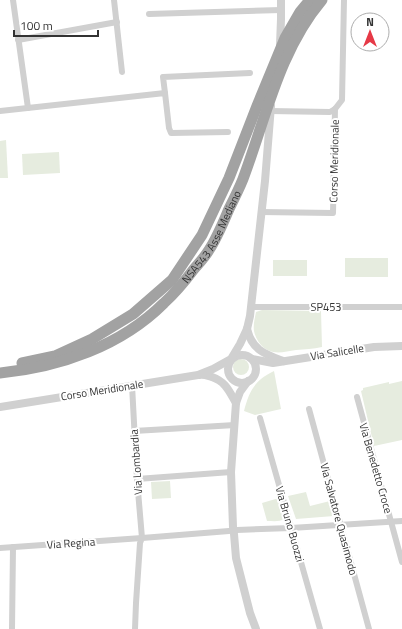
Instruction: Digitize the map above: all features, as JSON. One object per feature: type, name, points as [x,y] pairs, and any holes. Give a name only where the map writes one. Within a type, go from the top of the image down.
[{"type":"highway","name":"NSA543 Asse Mediano","points":[[0,365],[18,364],[55,356],[92,339],[133,314],[172,280],[202,235],[229,178],[256,106],[285,38],[300,12],[310,0]]},
{"type":"highway","name":"NSA543 Asse Mediano","points":[[0,373],[50,365],[106,344],[144,320],[164,304],[183,284],[209,250],[223,224],[242,180],[271,96],[288,53],[305,24],[322,0]]},
{"type":"street","points":[[14,0],[28,108]]},
{"type":"street","points":[[114,0],[122,72]]},
{"type":"street","points":[[229,375],[229,363],[247,329],[251,306],[265,181],[270,111],[280,42],[281,0]]},
{"type":"street","name":"Corso Meridionale","points":[[270,111],[330,112],[335,109],[342,100],[344,0]]},
{"type":"street","points":[[149,14],[281,10]]},
{"type":"street","points":[[18,40],[117,22]]},
{"type":"street","points":[[228,132],[171,133],[169,128],[163,77],[250,73]]},
{"type":"street","points":[[0,111],[165,93]]},
{"type":"street","name":"Corso Meridionale","points":[[261,212],[333,213],[335,109]]},
{"type":"street","name":"SP453","points":[[251,306],[402,307]]},
{"type":"street","points":[[247,329],[249,336],[258,350],[283,361]]},
{"type":"street","name":"Via Salicelle","points":[[273,363],[374,347],[402,346]]},
{"type":"street","points":[[201,373],[213,369],[238,355],[246,355],[252,359],[273,363]]},
{"type":"street","points":[[252,359],[256,366],[255,374]]},
{"type":"street","points":[[256,629],[250,613],[236,558],[233,531],[231,472],[236,403],[240,392],[255,374],[273,363]]},
{"type":"street","points":[[201,373],[217,372],[229,375],[238,382],[243,383],[248,381]]},
{"type":"street","points":[[201,373],[222,382],[236,403]]},
{"type":"street","name":"Corso Meridionale","points":[[0,407],[201,373]]},
{"type":"street","name":"Via Lombardia","points":[[132,385],[142,538],[140,543],[135,629]]},
{"type":"street","name":"Via Benedetto Croce","points":[[357,396],[402,562]]},
{"type":"street","name":"Via Salvatore Quasimodo","points":[[309,408],[369,629]]},
{"type":"street","name":"Via Bruno Buozzi","points":[[260,418],[320,629]]},
{"type":"street","points":[[134,431],[235,425]]},
{"type":"street","points":[[137,479],[231,472]]},
{"type":"street","points":[[142,538],[402,521]]},
{"type":"street","name":"Via Regina","points":[[0,548],[142,538]]},
{"type":"street","points":[[12,629],[13,547]]},
{"type":"shaded area","points":[[6,140],[8,178],[0,178],[0,141]]},
{"type":"shaded area","points":[[59,152],[60,173],[23,175],[22,154]]},
{"type":"shaded area","points":[[345,258],[388,258],[388,277],[345,277]]},
{"type":"shaded area","points":[[273,260],[307,260],[307,276],[273,276]]},
{"type":"shaded area","points":[[262,310],[321,311],[322,347],[282,352],[269,351],[261,345],[255,335],[254,321],[256,312]]},
{"type":"shaded area","points":[[241,359],[248,364],[249,367],[244,374],[241,375],[234,370],[233,367],[238,360]]},
{"type":"shaded area","points":[[274,371],[281,409],[255,415],[244,411],[248,398],[257,382],[267,374]]},
{"type":"shaded area","points":[[402,381],[402,440],[374,446],[361,391],[363,388],[389,382],[389,384]]},
{"type":"shaded area","points":[[170,481],[171,498],[152,499],[151,482]]},
{"type":"shaded area","points":[[306,492],[310,506],[330,501],[334,516],[296,519],[288,496]]},
{"type":"shaded area","points":[[279,498],[285,518],[278,521],[267,521],[262,503]]}]
